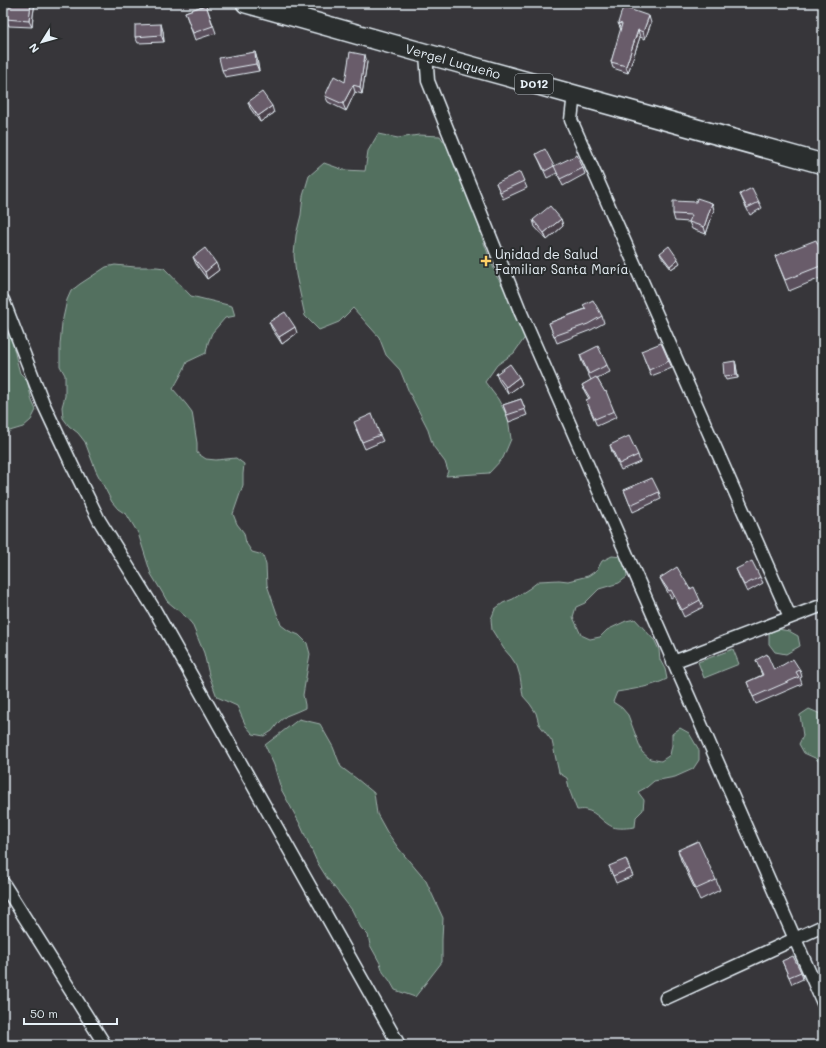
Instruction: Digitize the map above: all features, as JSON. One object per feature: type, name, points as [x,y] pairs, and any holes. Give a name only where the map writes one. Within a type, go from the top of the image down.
[{"type":"main road","name":"Vergel Luqueño","points":[[246,3],[823,164]]},
{"type":"street","points":[[426,54],[428,81],[518,306],[823,1003]]},
{"type":"street","points":[[574,94],[571,120],[790,617]]},
{"type":"street","points":[[3,300],[43,403],[99,520],[158,616],[399,1045]]},
{"type":"street","points":[[674,662],[823,604]]},
{"type":"street","points":[[3,884],[105,1045]]},
{"type":"street","points":[[666,998],[823,926]]},
{"type":"green space","points":[[378,134],[398,138],[419,135],[440,136],[451,152],[476,213],[481,235],[497,277],[508,294],[514,315],[526,336],[514,353],[497,365],[485,382],[498,399],[508,418],[511,439],[503,458],[489,473],[446,476],[448,471],[445,462],[433,446],[427,427],[409,392],[400,370],[386,355],[379,337],[353,308],[339,322],[319,330],[305,316],[296,275],[294,255],[303,196],[309,176],[324,163],[344,170],[365,171],[368,151]]},
{"type":"green space","points":[[115,265],[164,268],[191,296],[232,306],[235,316],[225,318],[212,333],[206,353],[187,362],[173,389],[192,412],[197,443],[197,453],[206,459],[216,460],[236,458],[244,464],[243,485],[233,514],[237,524],[244,533],[246,543],[252,552],[263,555],[266,565],[267,585],[281,625],[289,631],[299,635],[307,643],[310,654],[303,695],[305,708],[286,716],[272,731],[264,736],[253,734],[246,726],[237,706],[217,697],[209,675],[204,653],[192,624],[167,601],[151,574],[138,533],[127,515],[118,509],[112,502],[96,471],[85,442],[63,418],[62,407],[65,396],[65,375],[60,366],[60,345],[62,323],[67,300],[71,291],[80,284],[106,267]]},
{"type":"green space","points":[[3,313],[12,340],[20,373],[27,380],[32,401],[36,410],[31,420],[23,427],[3,433]]},
{"type":"green space","points":[[612,556],[622,557],[626,566],[627,577],[619,583],[599,589],[585,603],[576,607],[573,617],[581,635],[590,639],[600,637],[607,630],[626,621],[635,619],[655,641],[667,679],[649,686],[617,692],[613,702],[622,708],[628,715],[642,752],[650,759],[661,761],[670,755],[672,734],[680,728],[689,733],[699,750],[699,760],[693,769],[675,777],[654,781],[638,792],[644,800],[643,810],[636,817],[635,827],[624,828],[615,828],[609,825],[590,811],[577,810],[569,789],[567,778],[559,773],[552,741],[539,724],[536,713],[523,696],[517,666],[492,630],[491,619],[495,609],[503,603],[513,599],[539,581],[568,581],[588,576],[597,570],[602,561]]},
{"type":"green space","points":[[778,629],[789,631],[798,636],[800,646],[786,654],[775,652],[769,644],[769,633]]},
{"type":"green space","points":[[733,649],[739,664],[704,678],[698,662]]},
{"type":"green space","points":[[809,709],[823,715],[823,765],[815,758],[804,753],[799,744],[803,736],[800,715]]},
{"type":"green space","points":[[299,719],[320,724],[333,747],[341,767],[374,793],[377,814],[399,849],[426,881],[443,918],[442,962],[415,997],[395,990],[383,972],[380,963],[370,945],[368,935],[361,928],[352,910],[327,878],[317,862],[300,824],[281,789],[274,765],[265,745]]},
{"type":"building","points":[[13,3],[31,3],[29,21],[6,19],[7,6],[12,6]]},
{"type":"building","points":[[206,5],[213,26],[193,33],[185,12]]},
{"type":"building","points":[[623,7],[649,16],[643,32],[638,30],[626,66],[611,62],[622,24],[618,23]]},
{"type":"building","points":[[161,24],[161,35],[135,37],[135,25]]},
{"type":"building","points":[[255,52],[256,64],[222,70],[219,58]]},
{"type":"building","points":[[350,52],[365,55],[360,87],[353,85],[343,104],[325,96],[334,76],[345,82]]},
{"type":"building","points":[[262,92],[272,106],[258,116],[248,102]]},
{"type":"building","points":[[545,149],[554,166],[545,171],[536,154]]},
{"type":"building","points":[[577,155],[583,168],[560,179],[554,166]]},
{"type":"building","points":[[520,172],[524,181],[500,192],[496,183]]},
{"type":"building","points":[[752,188],[759,202],[747,208],[740,194]]},
{"type":"building","points":[[697,198],[712,203],[704,227],[689,222],[692,215],[673,214],[673,201],[696,202]]},
{"type":"building","points":[[550,206],[561,219],[544,233],[533,220]]},
{"type":"building","points":[[816,240],[823,256],[823,265],[785,280],[775,256]]},
{"type":"building","points":[[669,246],[678,259],[670,266],[660,253]]},
{"type":"building","points":[[205,248],[216,263],[205,272],[193,257]]},
{"type":"building","points":[[593,300],[602,316],[588,324],[554,336],[549,323],[586,309],[583,305]]},
{"type":"building","points":[[285,312],[295,327],[279,337],[269,322]]},
{"type":"building","points":[[661,343],[669,361],[649,370],[641,351]]},
{"type":"building","points":[[598,346],[607,365],[589,374],[580,355]]},
{"type":"building","points":[[735,361],[736,375],[724,376],[723,363]]},
{"type":"building","points":[[510,364],[519,377],[506,387],[496,374]]},
{"type":"building","points":[[596,377],[605,392],[606,391],[614,411],[595,419],[586,400],[590,398],[582,385]]},
{"type":"building","points":[[521,399],[525,409],[507,415],[503,405]]},
{"type":"building","points":[[372,414],[380,435],[362,442],[354,422]]},
{"type":"building","points":[[629,436],[638,455],[619,464],[610,445]]},
{"type":"building","points":[[652,478],[659,492],[630,505],[624,490]]},
{"type":"building","points":[[752,561],[760,577],[744,585],[736,569]]},
{"type":"building","points":[[677,567],[690,589],[694,587],[700,600],[682,610],[671,590],[669,591],[660,578]]},
{"type":"building","points":[[767,654],[774,670],[793,659],[800,670],[796,672],[799,677],[753,697],[747,682],[763,675],[756,660]]},
{"type":"building","points":[[698,841],[716,880],[696,889],[678,850]]},
{"type":"building","points":[[626,859],[630,869],[613,876],[609,866]]},
{"type":"building","points":[[823,868],[823,877],[819,871]]},
{"type":"building","points":[[793,956],[801,972],[789,977],[782,961]]},
{"type":"place","name":"Unidad de Salud Familiar Santa María","points":[[486,261]]}]
